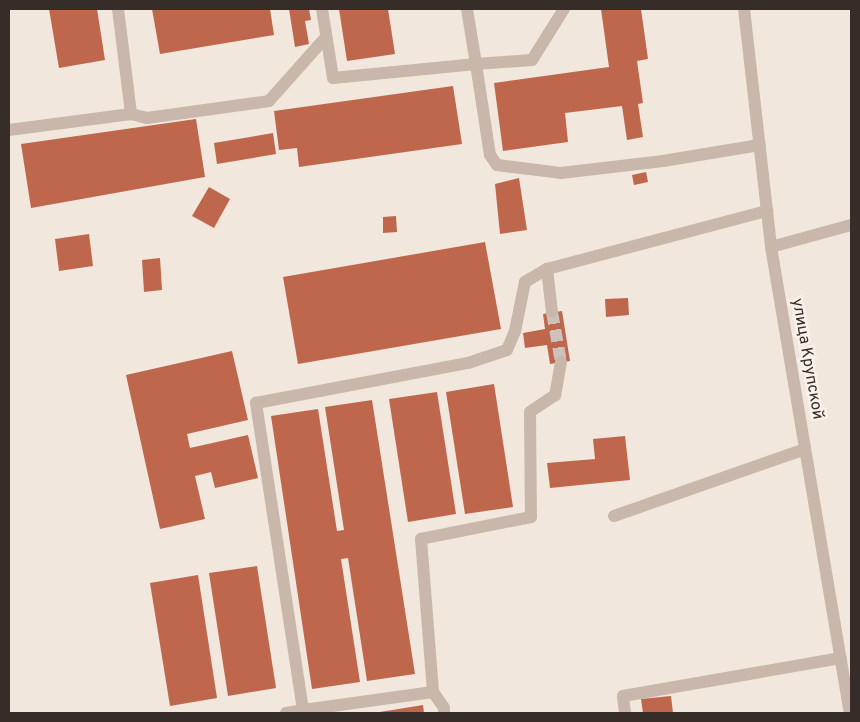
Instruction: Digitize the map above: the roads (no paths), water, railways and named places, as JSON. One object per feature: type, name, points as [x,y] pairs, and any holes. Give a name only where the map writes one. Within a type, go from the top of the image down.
[{"type":"street","points":[[118,9],[131,114]]},
{"type":"street","points":[[322,9],[333,78],[532,60],[564,9]]},
{"type":"street","points":[[467,9],[490,155],[498,164],[561,173],[663,161],[760,145]]},
{"type":"street","name":"улица Крупской","points":[[744,9],[771,248],[850,713]]},
{"type":"street","points":[[9,130],[131,114],[147,118],[269,101],[326,38]]},
{"type":"street","points":[[303,710],[256,403],[468,363],[507,350],[515,331],[525,282],[547,269],[767,212]]},
{"type":"street","points":[[771,248],[851,225]]},
{"type":"street","points":[[547,269],[552,312]]},
{"type":"street","points":[[444,713],[444,708],[433,692],[422,539],[530,517],[530,412],[555,395],[561,362]]},
{"type":"street","points":[[614,516],[805,449]]},
{"type":"street","points":[[625,713],[624,696],[841,658]]},
{"type":"street","points":[[286,713],[433,692]]},
{"type":"tunnel","points":[[552,312],[561,362]]}]
